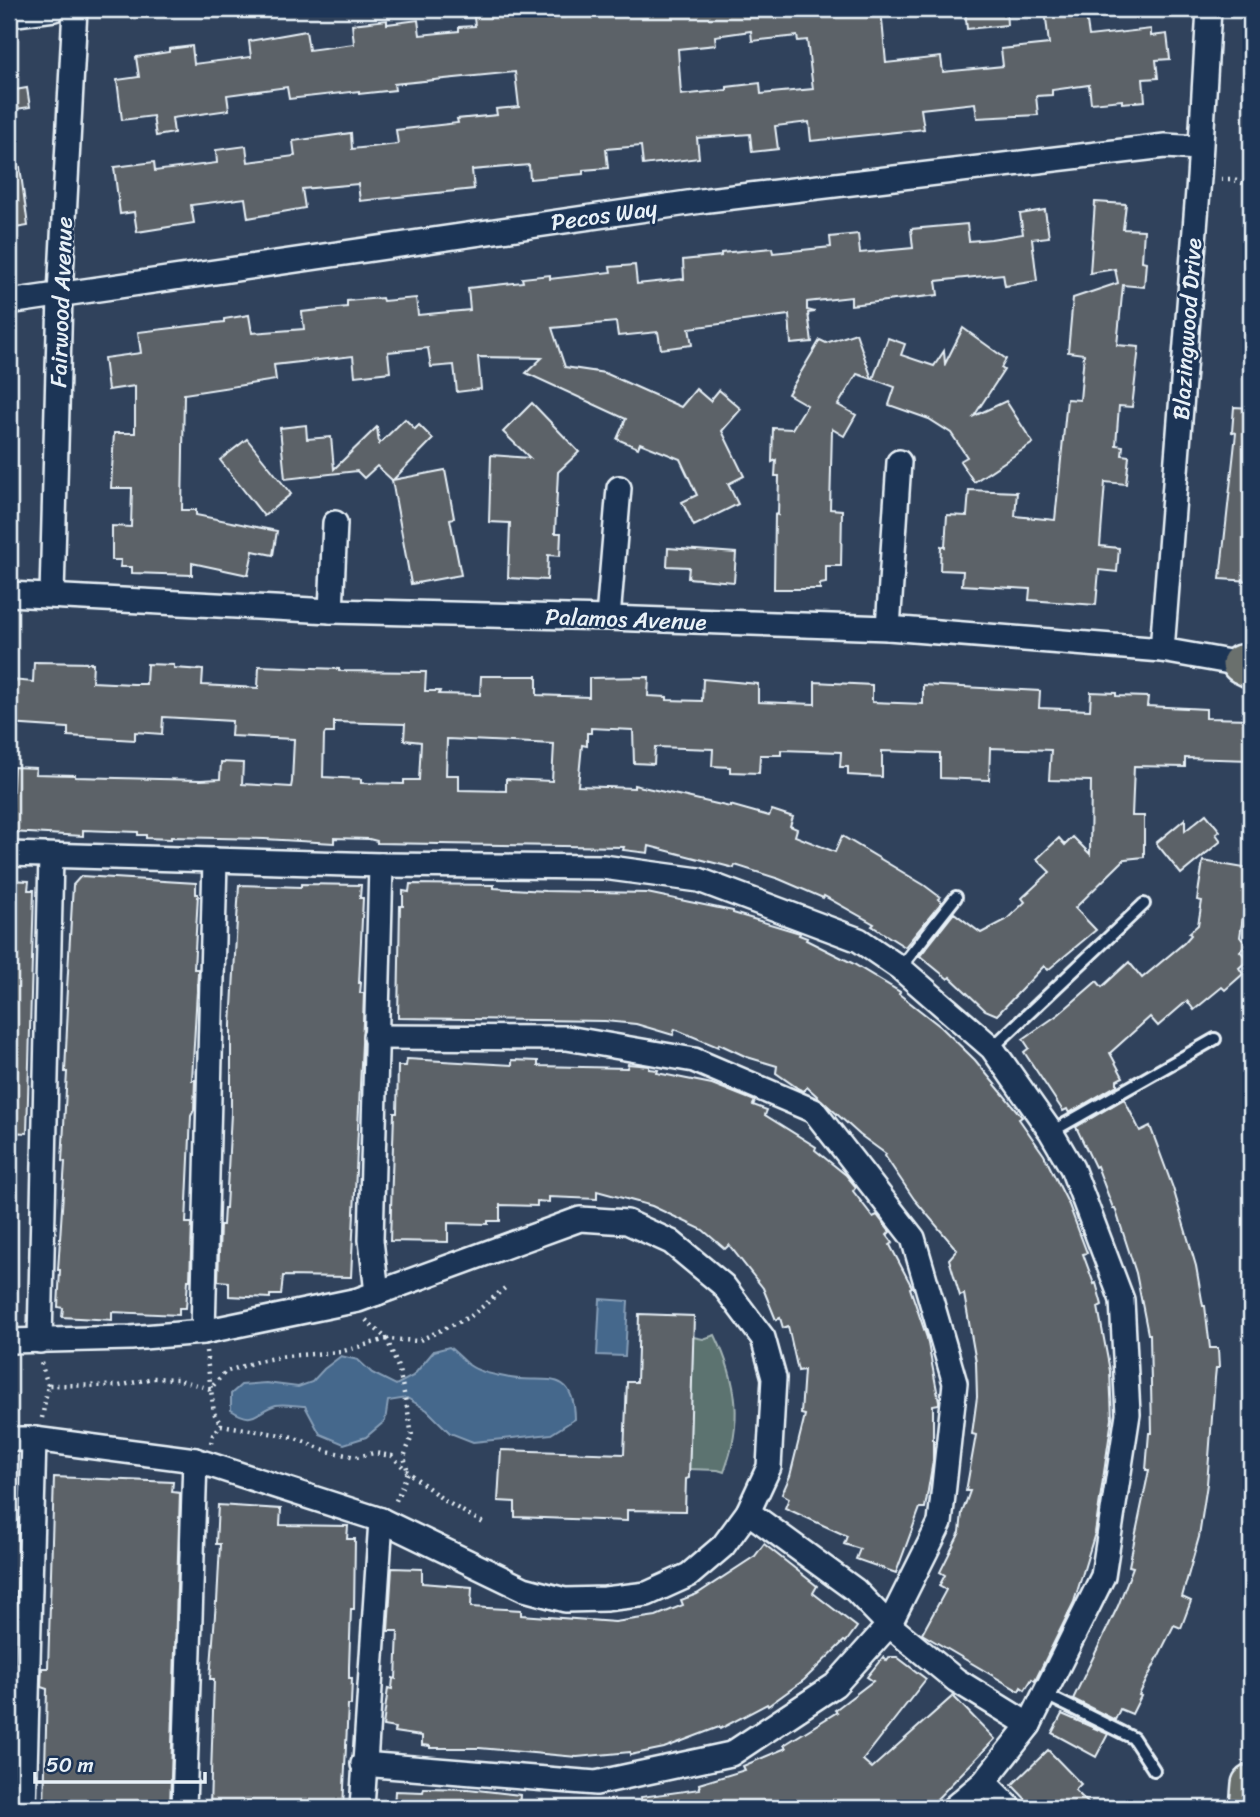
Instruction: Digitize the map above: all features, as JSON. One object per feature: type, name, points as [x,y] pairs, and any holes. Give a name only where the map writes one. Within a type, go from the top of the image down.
[{"type":"highway","points":[[1249,1808],[1251,1784]]},
{"type":"street","points":[[9,15],[54,9]]},
{"type":"street","name":"Fairwood Avenue","points":[[52,595],[60,295],[75,9]]},
{"type":"street","name":"Blazingwood Drive","points":[[1162,650],[1209,9]]},
{"type":"street","name":"Pecos Way","points":[[9,302],[708,200],[1166,146],[1200,148]]},
{"type":"street","points":[[888,628],[899,462]]},
{"type":"street","points":[[608,618],[619,488]]},
{"type":"street","points":[[331,611],[335,523]]},
{"type":"street","name":"Palamos Avenue","points":[[9,594],[331,611],[888,628],[1162,650],[1248,665]]},
{"type":"street","points":[[9,854],[381,865],[603,867],[699,880],[859,940],[900,968],[992,1048],[1051,1132],[1072,1168],[1122,1300],[1128,1413],[1103,1576],[1029,1726],[984,1782],[953,1808]]},
{"type":"street","points":[[40,1341],[51,856]]},
{"type":"street","points":[[204,1332],[215,860]]},
{"type":"street","points":[[368,1296],[381,865]]},
{"type":"street","points":[[363,1764],[596,1783],[731,1754],[835,1685],[889,1625],[940,1522],[955,1383],[913,1238],[814,1111],[694,1060],[567,1038],[375,1037]]},
{"type":"street","points":[[9,1341],[131,1338],[204,1332],[368,1296],[580,1219],[627,1222],[671,1242],[723,1285],[763,1338],[774,1378],[769,1467],[748,1512],[723,1546],[690,1575],[647,1594],[578,1600],[565,1600],[524,1589],[383,1522],[201,1462],[36,1440],[9,1439]]},
{"type":"street","points":[[24,1808],[36,1440]]},
{"type":"street","points":[[184,1808],[201,1462]]},
{"type":"street","points":[[748,1512],[855,1590],[889,1625],[956,1680],[1029,1726]]},
{"type":"street","points":[[362,1808],[363,1764],[383,1522]]},
{"type":"street","points":[[984,1782],[1010,1808]]},
{"type":"lane","points":[[900,968],[956,897]]},
{"type":"lane","points":[[992,1048],[1144,904]]},
{"type":"lane","points":[[1051,1132],[1215,1039]]},
{"type":"lane","points":[[1044,1694],[1133,1738],[1153,1770]]},
{"type":"path","points":[[1231,179],[1251,184]]},
{"type":"path","points":[[210,1389],[225,1372],[258,1361],[340,1352],[387,1339],[418,1340],[471,1316],[505,1287]]},
{"type":"path","points":[[368,1296],[365,1318],[387,1339],[399,1370],[412,1436],[404,1457],[408,1472],[383,1522]]},
{"type":"path","points":[[204,1332],[214,1413],[221,1425]]},
{"type":"path","points":[[36,1440],[48,1385],[119,1386],[153,1378],[177,1379],[210,1389]]},
{"type":"path","points":[[201,1462],[212,1435],[221,1425]]},
{"type":"path","points":[[221,1425],[293,1437],[327,1451],[356,1457],[374,1453],[392,1456],[445,1501],[485,1524]]},
{"type":"green space","points":[[715,1335],[729,1370],[735,1403],[734,1436],[724,1472],[689,1469],[693,1337],[703,1339]]},
{"type":"water","points":[[600,1299],[628,1301],[625,1356],[597,1355]]},
{"type":"water","points":[[449,1347],[476,1369],[518,1379],[552,1380],[561,1383],[573,1401],[575,1419],[551,1434],[473,1442],[450,1433],[427,1410],[407,1398],[388,1401],[385,1421],[366,1437],[344,1444],[320,1434],[305,1406],[276,1405],[250,1417],[231,1410],[231,1394],[241,1385],[266,1383],[298,1387],[312,1382],[341,1356],[358,1360],[372,1373],[396,1385],[413,1376],[434,1351]]},
{"type":"building","points":[[473,9],[556,9],[557,18],[621,12],[620,9],[881,9],[886,63],[941,57],[943,72],[1003,66],[1001,49],[1049,44],[1045,10],[1085,9],[1089,36],[1151,29],[1151,36],[1167,34],[1170,59],[1156,60],[1158,78],[1143,79],[1145,101],[1091,103],[1089,85],[1052,90],[1052,95],[1036,96],[1038,115],[977,118],[975,103],[921,109],[924,129],[811,141],[809,122],[775,126],[778,149],[752,152],[750,134],[697,138],[699,158],[643,165],[641,146],[606,149],[608,168],[583,170],[583,174],[530,179],[529,165],[472,170],[474,189],[360,201],[358,184],[302,189],[305,208],[248,218],[245,198],[191,205],[194,223],[137,232],[134,212],[120,214],[114,167],[154,162],[155,171],[217,163],[216,150],[246,146],[248,162],[295,156],[293,141],[351,133],[352,149],[398,144],[396,130],[458,123],[457,119],[497,115],[496,109],[519,107],[515,72],[394,84],[395,90],[289,99],[287,87],[227,95],[229,110],[172,118],[174,133],[156,136],[153,116],[122,120],[117,80],[139,77],[136,57],[192,46],[194,64],[251,57],[249,41],[306,31],[309,50],[354,44],[352,24],[387,20],[387,24],[418,20],[420,35],[459,31],[459,27],[475,26]],"holes":[[[751,31],[752,41],[797,36],[798,41],[807,40],[813,89],[761,94],[760,83],[681,95],[678,49],[716,45],[715,36]]]},
{"type":"building","points":[[965,9],[1006,9],[1007,25],[967,29]]},
{"type":"building","points":[[27,88],[30,107],[9,110],[9,91]]},
{"type":"building","points":[[9,167],[20,167],[28,226],[9,229]]},
{"type":"building","points":[[1095,202],[1126,204],[1123,229],[1144,230],[1142,261],[1146,262],[1144,287],[1123,285],[1117,345],[1139,347],[1132,407],[1119,406],[1116,445],[1123,446],[1122,455],[1129,456],[1126,484],[1105,482],[1100,546],[1119,548],[1117,572],[1099,570],[1096,605],[1029,600],[1030,589],[962,585],[963,571],[940,570],[941,546],[945,547],[947,515],[967,516],[969,490],[1017,492],[1015,516],[1055,520],[1067,399],[1080,400],[1084,354],[1068,352],[1073,298],[1118,283],[1115,269],[1090,273]]},
{"type":"building","points":[[1045,210],[1049,237],[1032,239],[1037,281],[1005,286],[1003,274],[936,281],[938,295],[851,305],[851,297],[807,302],[807,310],[815,312],[808,313],[812,342],[791,344],[789,315],[689,328],[692,345],[661,349],[658,332],[618,336],[616,322],[552,328],[565,367],[605,373],[681,407],[696,389],[710,401],[719,390],[741,409],[722,431],[744,476],[728,484],[738,504],[694,526],[682,502],[697,495],[680,459],[640,443],[638,448],[617,439],[626,419],[526,373],[542,358],[478,357],[481,389],[457,392],[454,365],[431,367],[428,348],[388,352],[390,372],[355,376],[353,356],[274,365],[276,380],[184,394],[182,510],[196,510],[196,515],[277,531],[273,555],[253,551],[248,575],[192,563],[192,575],[132,573],[132,567],[120,567],[121,560],[112,560],[112,526],[131,527],[132,488],[111,488],[114,433],[135,433],[135,386],[108,390],[104,358],[141,353],[138,332],[224,322],[224,319],[249,315],[252,333],[304,329],[302,312],[347,307],[347,301],[382,298],[383,301],[416,298],[418,315],[470,310],[468,288],[523,282],[522,278],[550,275],[550,279],[611,272],[610,267],[635,265],[637,284],[684,279],[683,260],[772,248],[773,253],[831,247],[830,237],[858,234],[860,253],[913,248],[911,229],[967,224],[969,241],[1023,234],[1020,214]]},
{"type":"building","points":[[963,328],[1006,359],[1001,368],[1004,370],[974,416],[1006,401],[1033,443],[974,482],[960,461],[967,457],[951,433],[929,419],[889,405],[895,387],[873,379],[888,338],[905,344],[901,355],[934,366],[944,351],[945,364]]},
{"type":"building","points":[[856,333],[872,379],[857,374],[838,405],[856,415],[844,436],[832,429],[830,509],[842,510],[841,566],[826,566],[826,583],[820,584],[820,589],[774,589],[775,514],[778,515],[779,476],[775,476],[776,460],[772,462],[773,428],[792,429],[807,405],[788,394],[820,340],[826,343]]},
{"type":"building","points":[[532,403],[579,452],[558,472],[555,533],[561,533],[560,556],[548,555],[547,580],[508,578],[510,523],[489,522],[491,455],[530,458],[503,432]]},
{"type":"building","points":[[1234,407],[1251,408],[1251,581],[1220,579],[1236,433],[1232,432]]},
{"type":"building","points":[[405,419],[415,429],[419,425],[433,439],[393,480],[445,470],[454,518],[450,519],[461,575],[411,584],[392,480],[377,466],[364,478],[357,471],[285,479],[280,428],[306,425],[307,439],[331,437],[334,469],[377,427],[379,444]]},
{"type":"building","points":[[247,439],[291,494],[264,516],[220,460]]},
{"type":"building","points":[[668,548],[736,553],[734,582],[688,578],[689,567],[667,566]]},
{"type":"building","points":[[34,662],[93,663],[92,682],[146,684],[147,664],[203,670],[202,685],[258,688],[259,666],[339,671],[426,672],[425,691],[440,691],[439,694],[480,695],[481,676],[537,676],[537,695],[589,697],[589,678],[649,677],[648,696],[667,697],[667,700],[702,701],[703,679],[758,684],[758,702],[815,704],[815,682],[872,685],[872,702],[923,704],[923,685],[1040,691],[1039,708],[1090,710],[1091,692],[1116,693],[1116,696],[1148,697],[1147,706],[1206,709],[1206,718],[1251,719],[1251,760],[1185,758],[1185,767],[1134,766],[1132,816],[1144,816],[1144,857],[1125,859],[1075,908],[1096,930],[1048,970],[1044,966],[997,1015],[985,1010],[950,977],[948,979],[920,956],[954,913],[981,933],[1006,920],[1025,902],[1022,898],[1050,872],[1037,859],[1059,838],[1065,845],[1073,837],[1090,854],[1091,781],[1049,780],[1051,750],[990,748],[989,780],[940,778],[940,753],[882,751],[882,777],[848,775],[848,767],[840,767],[841,752],[781,750],[781,755],[760,755],[759,773],[730,772],[730,767],[712,766],[713,749],[655,747],[654,764],[634,763],[633,730],[591,728],[591,733],[587,733],[587,746],[582,745],[578,786],[634,788],[634,785],[769,816],[772,810],[793,817],[790,826],[797,829],[795,836],[835,852],[842,836],[924,885],[940,897],[938,899],[942,902],[905,947],[872,926],[874,924],[824,896],[823,898],[779,879],[735,865],[734,868],[649,846],[648,853],[623,850],[624,847],[377,843],[369,839],[334,838],[334,843],[264,839],[171,839],[146,838],[146,835],[138,835],[138,832],[83,830],[83,836],[11,832],[14,767],[36,768],[35,774],[75,777],[201,780],[220,779],[221,762],[243,763],[242,784],[291,787],[292,782],[294,739],[231,736],[232,721],[163,717],[162,734],[135,732],[135,740],[68,736],[68,728],[9,724],[11,680],[33,682]],"holes":[[[334,722],[405,724],[404,740],[421,742],[419,780],[404,780],[404,784],[361,783],[361,779],[323,777],[324,735],[334,733]],[[447,739],[554,744],[552,781],[506,779],[506,791],[459,790],[459,775],[446,775]]]},
{"type":"building","points":[[1206,814],[1220,831],[1216,834],[1221,841],[1181,874],[1156,843],[1185,819],[1185,831]]},
{"type":"building","points":[[1203,861],[1250,869],[1240,937],[1247,945],[1240,951],[1248,960],[1239,968],[1243,974],[1225,990],[1222,987],[1194,1010],[1187,1001],[1158,1026],[1150,1017],[1110,1053],[1123,1077],[1117,1080],[1117,1085],[1069,1113],[1067,1109],[1063,1111],[1024,1052],[1029,1048],[1023,1039],[1059,1014],[1097,981],[1102,987],[1129,962],[1142,978],[1184,943],[1191,935],[1189,933],[1198,925],[1202,901],[1197,900]]},
{"type":"building","points":[[81,876],[196,883],[198,894],[194,969],[198,969],[198,973],[192,1080],[195,1080],[186,1223],[192,1223],[190,1280],[186,1308],[179,1308],[179,1315],[112,1312],[112,1320],[62,1317],[63,1308],[58,1307],[65,1162],[62,1161],[67,1072],[66,1007],[73,885]]},
{"type":"building","points":[[9,880],[29,881],[28,890],[34,890],[27,1133],[9,1132]]},
{"type":"building","points":[[301,884],[361,885],[360,898],[363,898],[359,983],[360,993],[364,993],[351,1277],[283,1276],[281,1295],[270,1295],[270,1298],[229,1296],[229,1282],[218,1281],[220,1225],[223,1225],[226,1208],[231,1113],[231,1025],[239,885],[301,887]]},
{"type":"building","points":[[410,884],[494,885],[494,888],[545,891],[647,893],[733,911],[800,933],[806,940],[852,963],[900,992],[899,994],[941,1027],[975,1060],[1022,1117],[1019,1119],[1044,1155],[1069,1205],[1087,1253],[1083,1254],[1094,1284],[1096,1283],[1102,1305],[1098,1307],[1110,1371],[1112,1419],[1095,1533],[1074,1602],[1035,1681],[1032,1679],[1025,1690],[1021,1687],[1019,1691],[922,1634],[946,1590],[939,1586],[945,1575],[940,1572],[960,1532],[962,1513],[970,1491],[966,1491],[976,1435],[972,1434],[977,1397],[976,1362],[964,1294],[960,1296],[949,1259],[957,1250],[914,1199],[886,1154],[860,1135],[807,1087],[804,1091],[799,1089],[776,1073],[777,1066],[747,1057],[719,1044],[718,1047],[675,1029],[673,1035],[636,1024],[605,1021],[398,1018],[400,906],[403,906],[403,891],[409,892]]},
{"type":"building","points":[[407,1059],[512,1065],[512,1060],[538,1061],[538,1066],[649,1066],[649,1069],[658,1070],[657,1073],[712,1084],[755,1101],[753,1105],[767,1110],[765,1115],[816,1147],[815,1150],[846,1175],[856,1187],[853,1191],[873,1217],[877,1215],[890,1232],[887,1235],[893,1243],[890,1245],[912,1287],[910,1288],[927,1338],[939,1401],[939,1404],[933,1405],[933,1461],[925,1508],[920,1508],[896,1573],[856,1559],[860,1549],[844,1544],[847,1536],[785,1508],[789,1498],[782,1494],[790,1476],[805,1415],[801,1414],[804,1370],[798,1371],[788,1326],[783,1328],[780,1318],[776,1320],[763,1288],[729,1245],[725,1249],[703,1230],[652,1206],[597,1191],[597,1199],[549,1197],[549,1202],[537,1201],[537,1206],[500,1205],[500,1221],[488,1221],[488,1224],[448,1223],[448,1242],[390,1241],[398,1066],[406,1066]]},
{"type":"building","points":[[1124,1099],[1140,1131],[1150,1126],[1173,1188],[1196,1266],[1205,1306],[1210,1348],[1218,1348],[1219,1368],[1216,1368],[1207,1484],[1199,1537],[1182,1597],[1191,1601],[1181,1628],[1174,1625],[1132,1714],[1120,1709],[1115,1720],[1073,1699],[1118,1606],[1133,1567],[1129,1566],[1149,1470],[1146,1470],[1149,1433],[1152,1433],[1150,1334],[1136,1273],[1115,1208],[1076,1127]]},
{"type":"building","points":[[639,1314],[694,1316],[689,1478],[686,1479],[685,1511],[627,1510],[627,1521],[515,1517],[515,1502],[498,1501],[501,1450],[624,1454],[627,1382],[637,1382]]},
{"type":"building","points":[[54,1477],[173,1482],[172,1492],[180,1493],[170,1808],[44,1808],[47,1689],[41,1687],[42,1668],[48,1668]]},
{"type":"building","points":[[218,1505],[281,1509],[280,1525],[348,1526],[347,1539],[355,1539],[354,1609],[351,1609],[349,1667],[349,1678],[352,1678],[351,1705],[348,1705],[343,1808],[210,1808],[214,1679],[210,1679],[220,1544],[216,1544]]},
{"type":"building","points":[[764,1544],[817,1586],[813,1593],[857,1627],[846,1642],[804,1680],[768,1706],[767,1704],[720,1729],[719,1727],[664,1748],[630,1755],[630,1752],[577,1757],[479,1748],[430,1748],[422,1745],[422,1736],[394,1732],[395,1728],[383,1726],[388,1688],[392,1689],[393,1678],[396,1679],[398,1631],[388,1631],[392,1568],[422,1569],[422,1583],[472,1587],[471,1607],[521,1610],[521,1615],[615,1622],[656,1616],[683,1605],[681,1600],[697,1594],[755,1556]]},
{"type":"building","points":[[883,1657],[887,1661],[890,1657],[897,1657],[926,1679],[863,1760],[872,1768],[953,1696],[995,1739],[934,1802],[924,1808],[641,1808],[641,1797],[700,1789],[699,1784],[745,1770],[743,1766],[786,1748],[784,1745],[837,1712],[835,1710],[873,1681],[867,1677]]},
{"type":"building","points":[[1062,1714],[1108,1734],[1096,1757],[1052,1733]]},
{"type":"building","points":[[1048,1750],[1081,1784],[1075,1790],[1093,1808],[1034,1808],[1012,1785]]},
{"type":"building","points":[[424,1788],[468,1789],[520,1795],[519,1808],[394,1808],[395,1791],[423,1792]]}]
